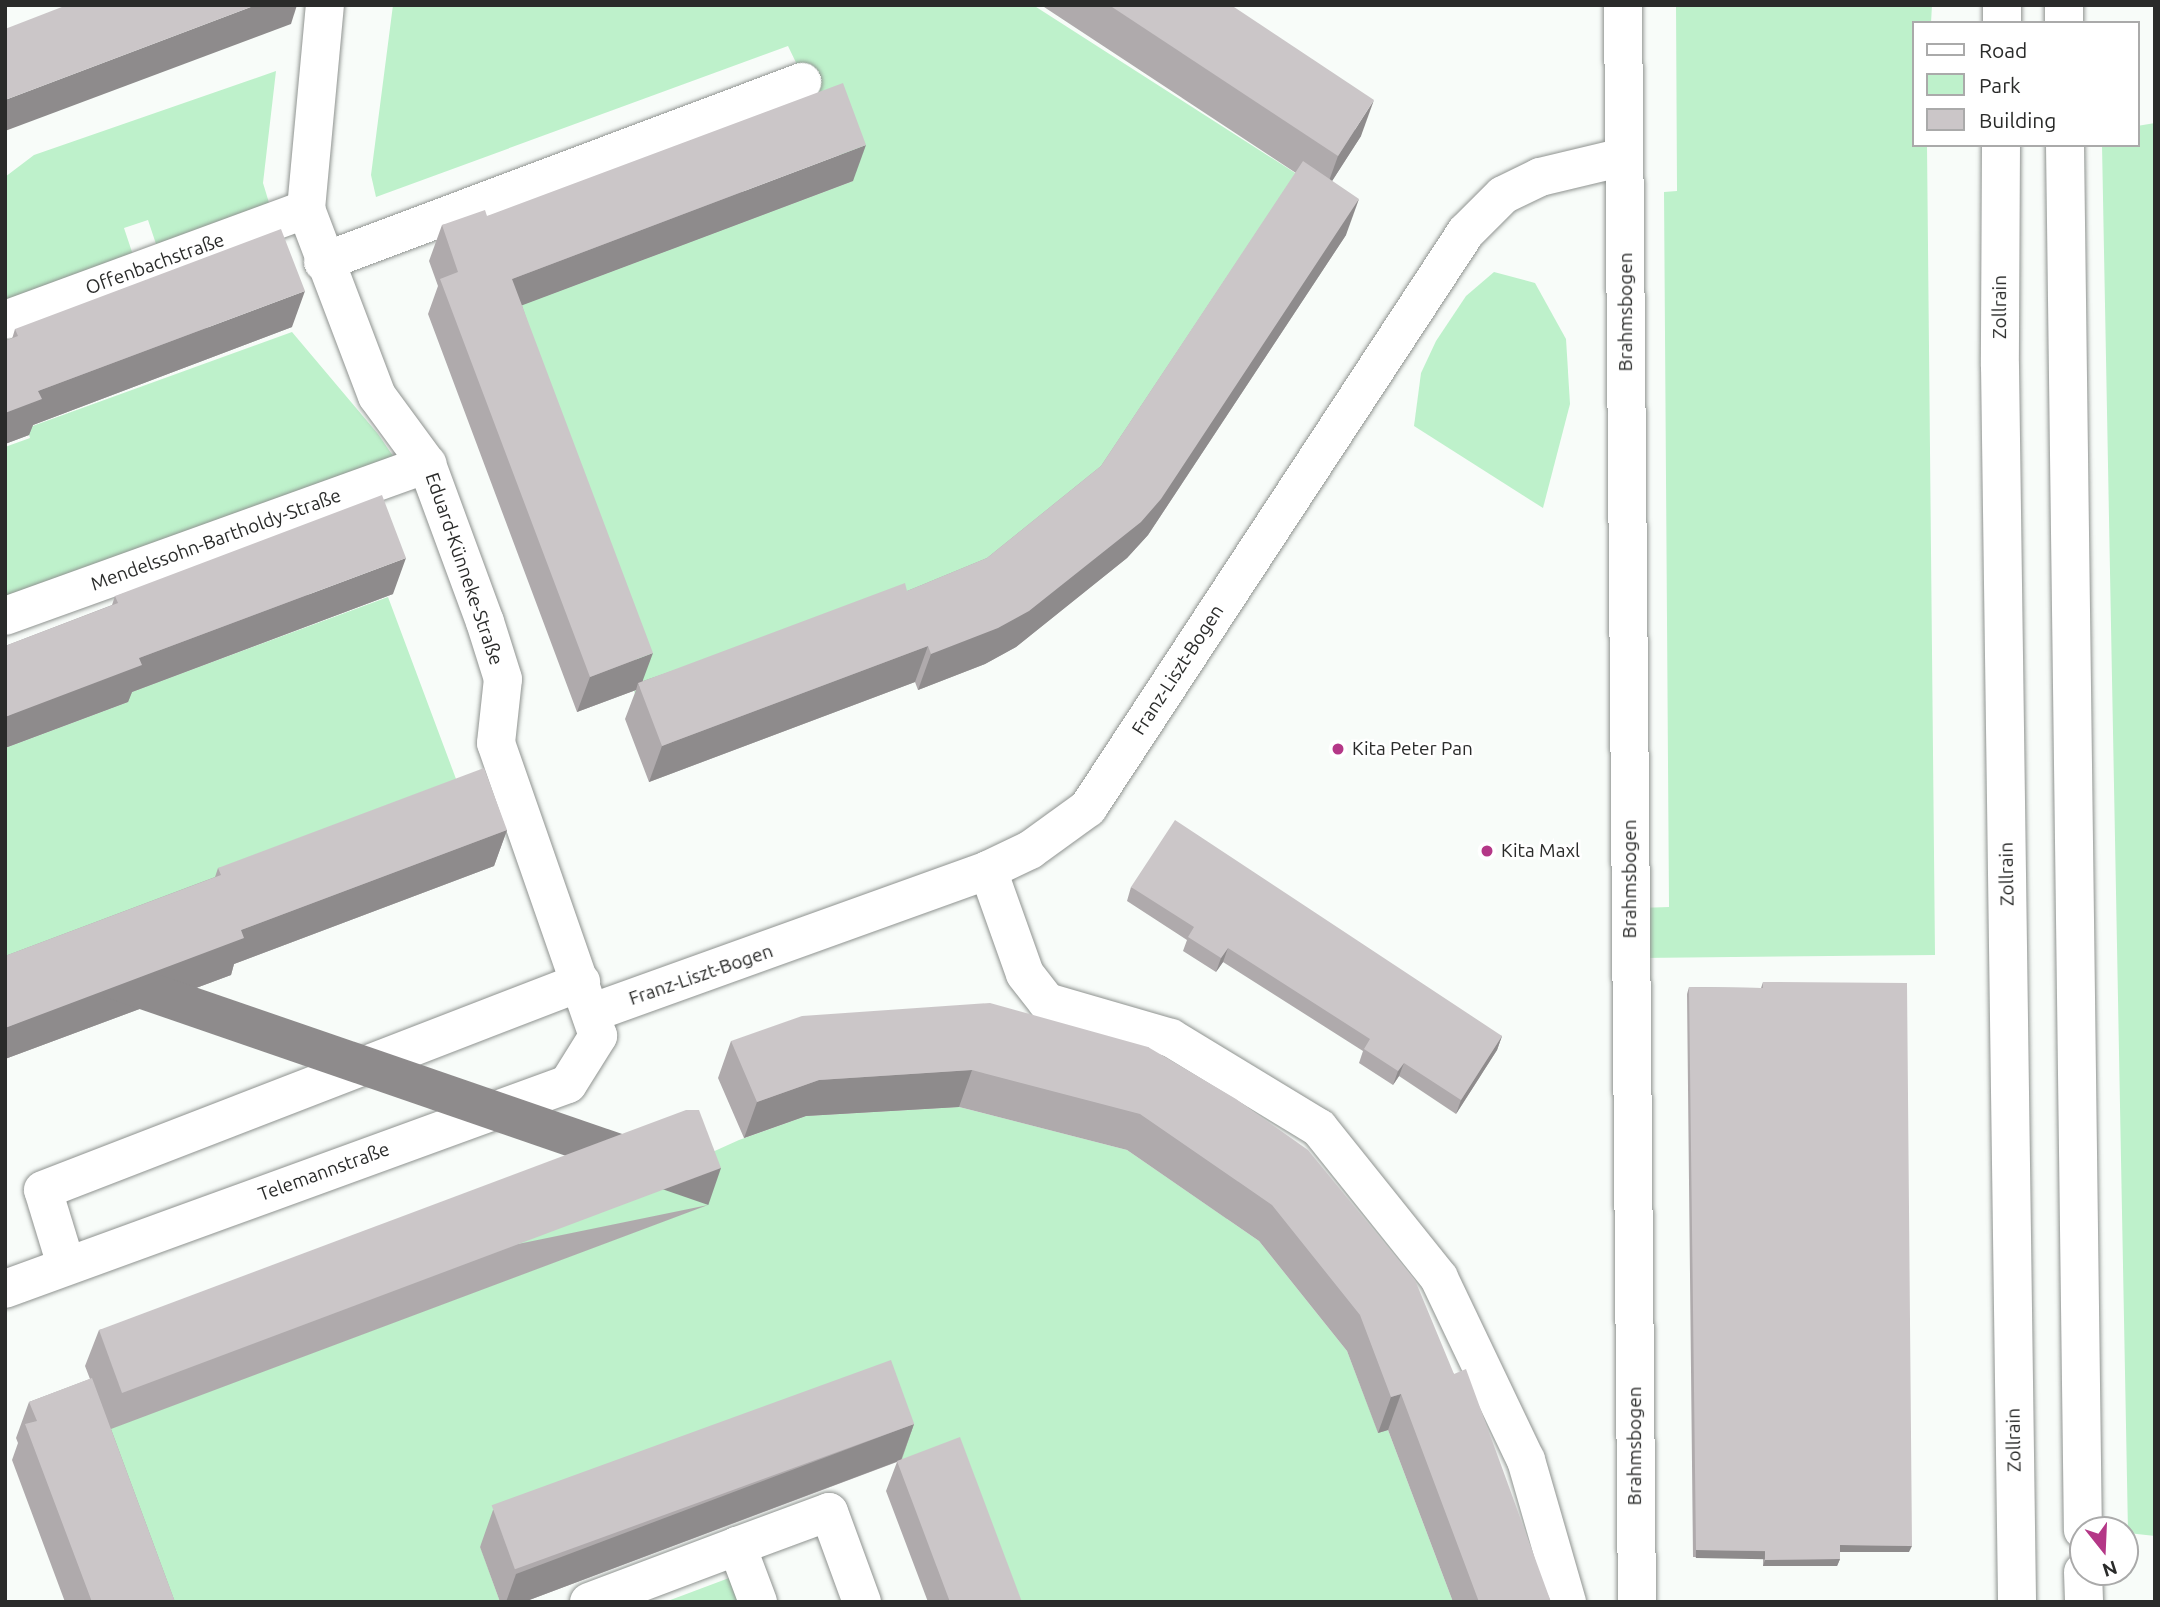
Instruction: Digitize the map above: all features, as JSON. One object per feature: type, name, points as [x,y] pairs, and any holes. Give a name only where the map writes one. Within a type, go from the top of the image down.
[{"type":"street","name":"Eduard-Künneke-Straße","points":[[326,5],[306,209],[323,262],[377,396],[427,464],[503,679],[496,743],[586,997]]},
{"type":"street","name":"Brahmsbogen","points":[[1623,5],[1637,1602]]},
{"type":"street","points":[[323,262],[802,82]]},
{"type":"street","name":"Zollrain","points":[[2001,147],[2000,366],[2017,1602]]},
{"type":"street","points":[[2065,147],[2083,1516]]},
{"type":"street","name":"Franz-Liszt-Bogen","points":[[66,1265],[43,1190],[586,997],[988,870],[1030,849],[1088,807],[1466,233],[1503,195],[1541,177],[1624,157]]},
{"type":"street","name":"Offenbachstraße","points":[[5,320],[306,209]]},
{"type":"street","name":"Mendelssohn-Bartholdy-Straße","points":[[5,616],[427,464]]},
{"type":"street","points":[[988,870],[1025,974],[1047,1002],[1171,1038],[1320,1128],[1439,1278],[1526,1460],[1567,1602]]},
{"type":"street","name":"Telemannstraße","points":[[5,1289],[568,1084],[598,1036],[586,997]]},
{"type":"street","points":[[589,1602],[829,1512],[862,1602]]},
{"type":"street","points":[[737,1546],[758,1602]]},
{"type":"green space","points":[[393,5],[1033,5],[1303,178],[1092,494],[1027,548],[642,713],[634,691],[640,689],[522,305],[853,181],[788,46],[376,197],[371,175]]},
{"type":"green space","points":[[1676,5],[1932,5],[1931,21],[1912,21],[1912,147],[1927,147],[1935,955],[1640,958],[1639,908],[1669,907],[1664,192],[1677,191]]},
{"type":"green space","points":[[276,71],[263,183],[270,206],[158,250],[148,220],[124,228],[134,258],[5,305],[5,177],[34,155]]},
{"type":"green space","points":[[2155,123],[2155,1536],[2139,1534],[2139,1516],[2128,1516],[2102,147],[2139,147],[2139,126]]},
{"type":"green space","points":[[1494,272],[1535,283],[1566,339],[1570,404],[1543,508],[1414,426],[1421,373],[1436,341],[1466,296]]},
{"type":"green space","points":[[292,332],[378,434],[404,472],[5,616],[5,447],[30,438],[27,428]]},
{"type":"green space","points":[[388,597],[465,803],[5,985],[5,748],[128,702],[126,694]]},
{"type":"green space","points":[[959,1107],[1127,1150],[1259,1241],[1347,1351],[1378,1432],[1388,1430],[1453,1602],[1005,1602],[910,1482],[877,1397],[480,1546],[500,1602],[149,1602],[107,1425],[739,1140],[806,1116]]},
{"type":"green space","points":[[729,1578],[739,1602],[665,1602]]},
{"type":"building","points":[[67,5],[256,5],[5,100],[5,29]]},
{"type":"building","points":[[1109,5],[1231,5],[1374,100],[1338,156]]},
{"type":"building","points":[[843,83],[866,145],[512,279],[653,653],[590,677],[440,279],[458,272],[442,225],[485,210],[487,216]]},
{"type":"building","points":[[1303,161],[1359,199],[1161,499],[1141,522],[1029,611],[998,628],[931,654],[928,646],[662,746],[638,683],[905,583],[907,591],[987,558],[1101,466]]},
{"type":"building","points":[[281,229],[305,291],[38,391],[42,399],[5,413],[5,341],[18,336],[15,329]]},
{"type":"building","points":[[382,495],[406,558],[139,658],[142,665],[5,717],[5,646],[118,603],[115,596]]},
{"type":"building","points":[[484,768],[507,830],[241,930],[244,938],[5,1028],[5,956],[221,875],[218,868]]},
{"type":"building","points":[[1175,820],[1502,1036],[1461,1100],[1404,1063],[1398,1071],[1364,1049],[1370,1039],[1228,948],[1221,958],[1188,937],[1194,927],[1131,887]]},
{"type":"building","points":[[1763,982],[1907,983],[1912,1546],[1840,1545],[1840,1559],[1765,1560],[1765,1551],[1696,1550],[1689,987],[1763,988]]},
{"type":"building","points":[[990,1003],[1148,1047],[1236,1099],[1308,1150],[1415,1280],[1454,1374],[1466,1369],[1551,1602],[1479,1602],[1401,1394],[1391,1397],[1360,1315],[1272,1205],[1140,1114],[972,1070],[819,1080],[757,1102],[731,1041],[802,1016]]},
{"type":"building","points":[[686,1110],[699,1110],[721,1168],[122,1393],[99,1330]]},
{"type":"building","points":[[891,1360],[914,1424],[515,1569],[492,1505]]},
{"type":"building","points":[[92,1378],[175,1602],[92,1602],[25,1424],[37,1421],[29,1402]]},
{"type":"building","points":[[960,1437],[1022,1602],[950,1602],[897,1461]]},
{"type":"place","name":"Kita Peter Pan","points":[[1338,749]]},
{"type":"place","name":"Kita Maxl","points":[[1487,851]]}]
